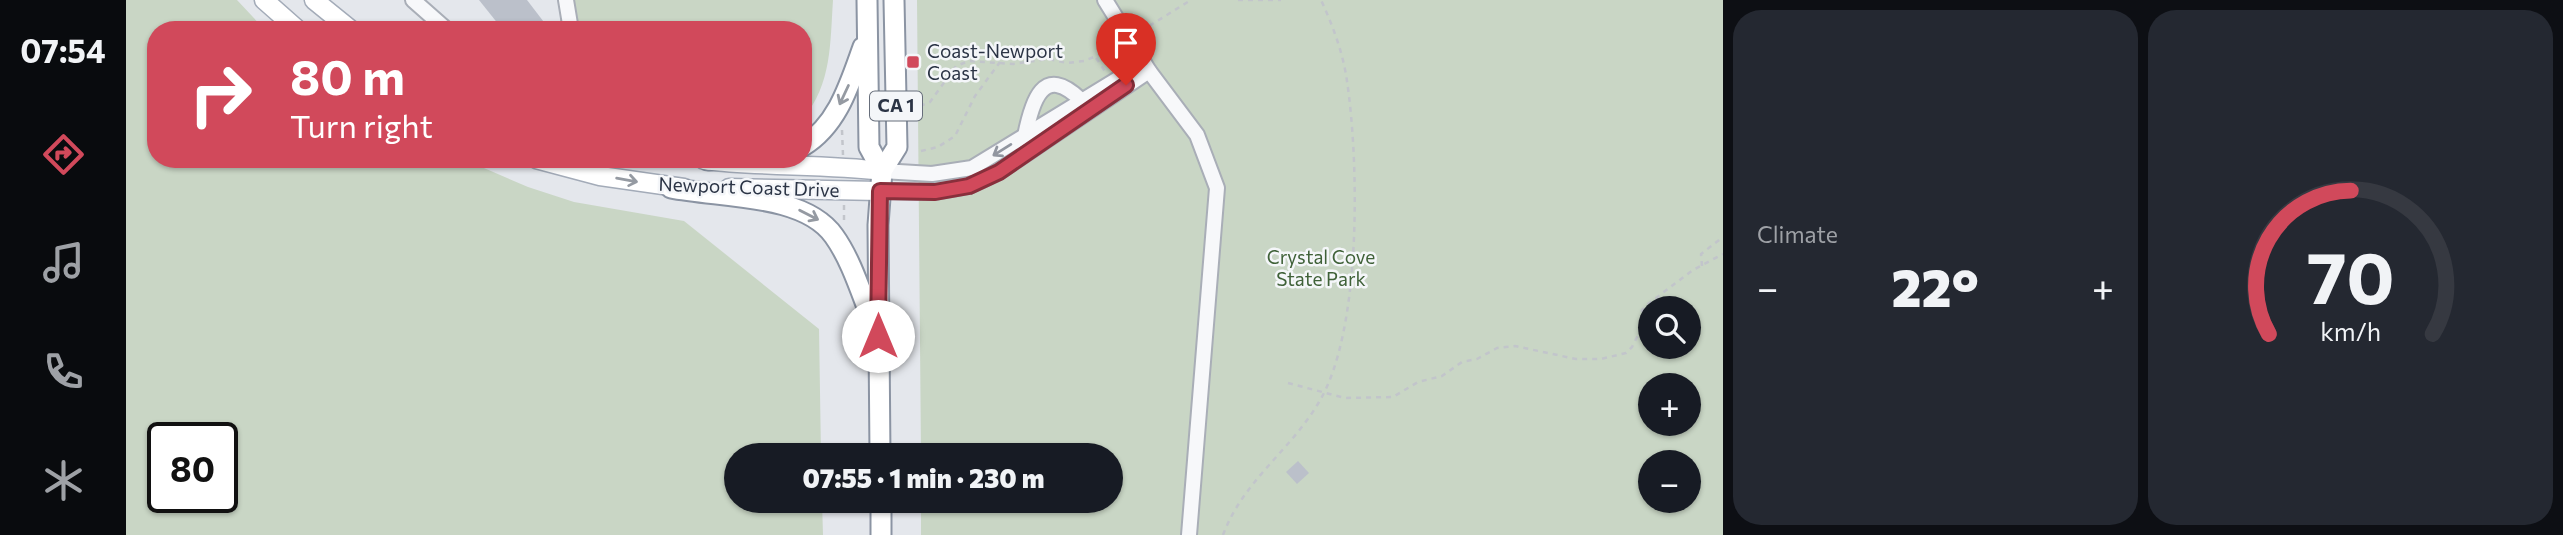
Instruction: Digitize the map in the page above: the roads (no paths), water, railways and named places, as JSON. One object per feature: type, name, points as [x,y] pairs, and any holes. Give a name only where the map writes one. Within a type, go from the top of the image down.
[{"type":"highway","name":"CA 1","points":[[867,0],[869,147],[882,171]]},
{"type":"highway","name":"CA 1","points":[[880,191],[882,171],[897,147],[894,0]]},
{"type":"highway","points":[[812,138],[830,121],[844,99],[868,33]]},
{"type":"highway","points":[[671,188],[774,202],[815,216],[840,245],[878,336]]},
{"type":"highway","points":[[880,191],[880,443]]},
{"type":"highway","points":[[881,513],[881,535]]},
{"type":"main road","points":[[264,0],[288,21]]},
{"type":"main road","points":[[314,0],[340,21]]},
{"type":"main road","name":"Newport Coast Drive","points":[[812,166],[882,171]]},
{"type":"main road","name":"Newport Coast Drive","points":[[570,168],[671,188],[880,191]]},
{"type":"lane","points":[[413,0],[437,21]]},
{"type":"lane","points":[[566,0],[570,21]]},
{"type":"lane","points":[[1105,0],[1147,67],[1197,135],[1217,188],[1189,535]]},
{"type":"lane","points":[[882,171],[932,174],[972,169],[1026,136],[1081,108],[1147,67]]},
{"type":"lane","points":[[880,191],[935,192],[969,186],[999,172],[1111,82],[1147,67]]},
{"type":"lane","points":[[1026,136],[1030,108],[1044,88],[1059,85],[1068,88],[1081,108]]},
{"type":"place","name":"Coast-Newport Coast","points":[[913,62]]},
{"type":"park label","name":"Crystal Cove State Park","points":[[1321,268]]}]
